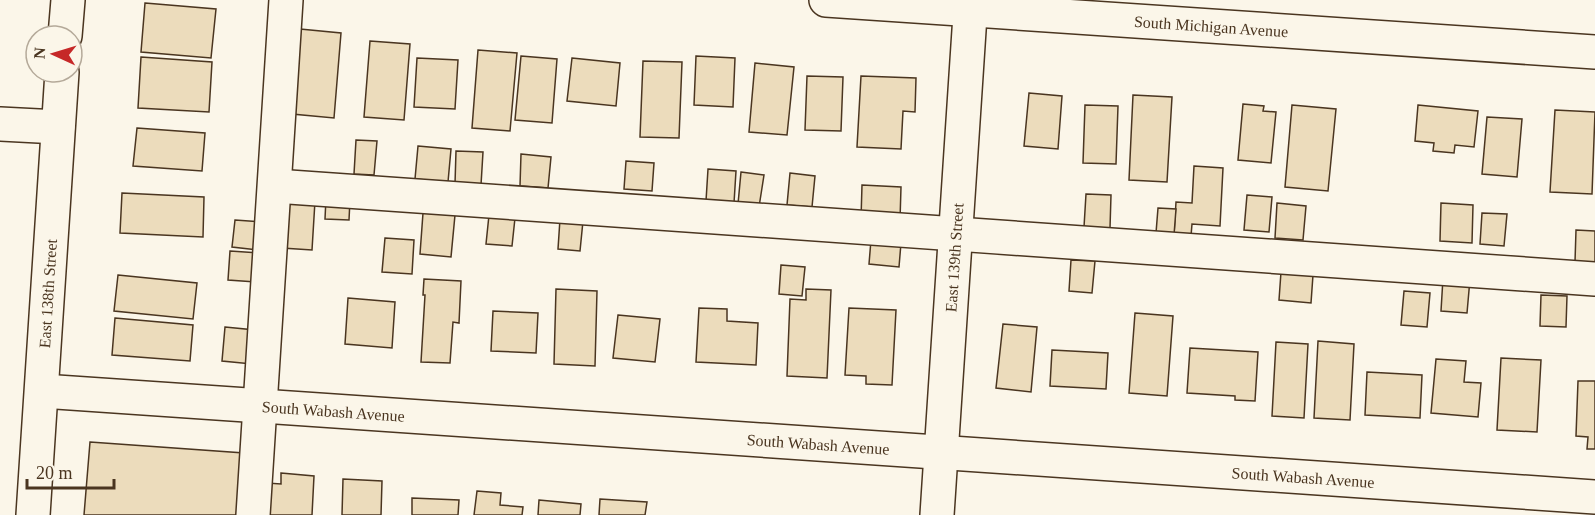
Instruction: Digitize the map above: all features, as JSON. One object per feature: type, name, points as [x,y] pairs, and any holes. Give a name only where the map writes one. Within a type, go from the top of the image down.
[{"type":"street","points":[[66,24],[68,0]]},
{"type":"street","points":[[253,515],[286,0]]},
{"type":"street","name":"South Michigan Avenue","points":[[826,0],[971,5],[1595,52]]},
{"type":"street","name":"East 139th Street","points":[[937,515],[971,5]]},
{"type":"street","name":"East 138th Street","points":[[33,515],[61,84]]},
{"type":"street","points":[[0,124],[58,127]]},
{"type":"street","points":[[275,186],[1595,279]]},
{"type":"street","name":"South Wabash Avenue","points":[[42,391],[1595,497]]},
{"type":"building","points":[[145,3],[216,9],[211,58],[141,52]]},
{"type":"building","points":[[300,29],[341,33],[334,118],[292,114]]},
{"type":"building","points":[[370,41],[410,44],[404,120],[364,117]]},
{"type":"building","points":[[478,50],[517,53],[510,131],[472,128]]},
{"type":"building","points":[[521,56],[557,59],[552,123],[515,120]]},
{"type":"building","points":[[696,56],[735,58],[733,107],[694,105]]},
{"type":"building","points":[[141,57],[212,62],[209,112],[138,108]]},
{"type":"building","points":[[417,58],[458,60],[455,109],[414,107]]},
{"type":"building","points":[[572,58],[620,63],[616,106],[567,101]]},
{"type":"building","points":[[643,61],[682,62],[679,138],[640,137]]},
{"type":"building","points":[[755,63],[794,67],[787,135],[749,132]]},
{"type":"building","points":[[807,76],[843,77],[841,131],[805,130]]},
{"type":"building","points":[[861,76],[916,78],[915,112],[903,111],[901,149],[857,147]]},
{"type":"building","points":[[1029,93],[1062,96],[1058,149],[1024,146]]},
{"type":"building","points":[[1133,95],[1172,97],[1167,182],[1129,180]]},
{"type":"building","points":[[1243,104],[1264,106],[1263,111],[1276,112],[1271,163],[1238,160]]},
{"type":"building","points":[[1085,105],[1118,106],[1116,164],[1083,163]]},
{"type":"building","points":[[1292,105],[1336,109],[1328,191],[1285,187]]},
{"type":"building","points":[[1418,105],[1478,111],[1474,147],[1455,145],[1454,153],[1433,151],[1434,143],[1415,141]]},
{"type":"building","points":[[1555,110],[1595,112],[1592,194],[1550,192]]},
{"type":"building","points":[[1487,117],[1522,119],[1517,177],[1482,174]]},
{"type":"building","points":[[137,128],[205,133],[202,171],[133,166]]},
{"type":"building","points":[[356,140],[377,141],[374,175],[354,174]]},
{"type":"building","points":[[418,146],[451,149],[448,182],[415,179]]},
{"type":"building","points":[[456,151],[483,152],[481,185],[455,184]]},
{"type":"building","points":[[521,154],[551,157],[548,188],[520,186]]},
{"type":"building","points":[[626,161],[654,163],[652,191],[624,189]]},
{"type":"building","points":[[1194,166],[1223,168],[1220,226],[1192,224],[1191,236],[1174,235],[1176,202],[1192,203]]},
{"type":"building","points":[[708,169],[736,171],[734,203],[706,201]]},
{"type":"building","points":[[741,172],[764,175],[759,207],[738,204]]},
{"type":"building","points":[[790,173],[815,176],[812,207],[787,205]]},
{"type":"building","points":[[862,185],[901,187],[900,220],[861,219]]},
{"type":"building","points":[[122,193],[204,197],[203,237],[120,233]]},
{"type":"building","points":[[1086,194],[1111,195],[1110,228],[1084,227]]},
{"type":"building","points":[[1247,195],[1272,197],[1269,232],[1244,230]]},
{"type":"building","points":[[326,198],[350,200],[349,220],[325,219]]},
{"type":"building","points":[[285,199],[315,201],[312,250],[282,248]]},
{"type":"building","points":[[1277,203],[1306,206],[1303,240],[1275,238]]},
{"type":"building","points":[[1441,203],[1473,205],[1472,243],[1440,241]]},
{"type":"building","points":[[1158,208],[1176,209],[1174,235],[1156,233]]},
{"type":"building","points":[[423,213],[455,215],[451,257],[420,254]]},
{"type":"building","points":[[1482,213],[1507,214],[1504,246],[1480,244]]},
{"type":"building","points":[[489,215],[515,218],[512,246],[486,244]]},
{"type":"building","points":[[560,219],[583,221],[580,251],[558,249]]},
{"type":"building","points":[[235,220],[261,222],[258,250],[232,247]]},
{"type":"building","points":[[1576,230],[1595,231],[1595,263],[1575,262]]},
{"type":"building","points":[[385,238],[414,240],[412,274],[382,272]]},
{"type":"building","points":[[871,240],[901,243],[899,267],[869,264]]},
{"type":"building","points":[[230,251],[258,253],[256,282],[228,280]]},
{"type":"building","points":[[1071,260],[1095,261],[1092,293],[1069,291]]},
{"type":"building","points":[[781,265],[805,267],[802,296],[779,294]]},
{"type":"building","points":[[1281,272],[1313,275],[1311,303],[1279,300]]},
{"type":"building","points":[[118,275],[197,283],[193,319],[114,311]]},
{"type":"building","points":[[1443,278],[1470,279],[1467,313],[1441,311]]},
{"type":"building","points":[[424,279],[461,281],[459,323],[453,322],[450,363],[421,362]]},
{"type":"building","points":[[556,289],[597,291],[595,366],[554,364]]},
{"type":"building","points":[[806,289],[831,290],[827,378],[787,376],[790,299],[806,300]]},
{"type":"building","points":[[1404,291],[1430,293],[1427,327],[1401,325]]},
{"type":"building","points":[[1541,295],[1567,296],[1566,327],[1540,326]]},
{"type":"building","points":[[348,298],[395,302],[392,348],[345,344]]},
{"type":"building","points":[[699,308],[727,309],[727,321],[758,323],[756,365],[696,362]]},
{"type":"building","points":[[849,308],[896,310],[892,385],[866,384],[866,376],[845,375]]},
{"type":"building","points":[[493,311],[538,313],[536,353],[491,351]]},
{"type":"building","points":[[1135,313],[1173,316],[1167,396],[1129,393]]},
{"type":"building","points":[[618,315],[660,319],[655,362],[613,358]]},
{"type":"building","points":[[115,318],[193,325],[190,361],[112,355]]},
{"type":"building","points":[[1003,324],[1037,327],[1031,392],[996,388]]},
{"type":"building","points":[[225,327],[255,330],[252,364],[222,361]]},
{"type":"building","points":[[1318,341],[1354,344],[1350,420],[1314,418]]},
{"type":"building","points":[[1276,342],[1308,344],[1304,418],[1272,416]]},
{"type":"building","points":[[1190,348],[1258,352],[1255,401],[1235,400],[1235,396],[1187,393]]},
{"type":"building","points":[[1052,350],[1108,353],[1106,389],[1050,386]]},
{"type":"building","points":[[1501,358],[1541,360],[1537,432],[1497,430]]},
{"type":"building","points":[[1436,359],[1466,361],[1464,382],[1481,383],[1478,417],[1431,413]]},
{"type":"building","points":[[1367,372],[1422,375],[1420,418],[1365,415]]},
{"type":"building","points":[[1578,381],[1595,381],[1595,449],[1587,449],[1588,437],[1576,436]]},
{"type":"building","points":[[90,442],[244,453],[239,515],[84,515]]},
{"type":"building","points":[[281,473],[314,476],[312,515],[265,515],[267,483],[281,484]]},
{"type":"building","points":[[343,479],[382,481],[381,515],[342,515]]},
{"type":"building","points":[[477,491],[501,493],[500,505],[523,507],[522,515],[474,515]]},
{"type":"building","points":[[412,498],[459,500],[458,515],[412,515]]},
{"type":"building","points":[[600,499],[647,502],[645,515],[599,515]]},
{"type":"building","points":[[539,500],[581,504],[580,515],[538,515]]}]
